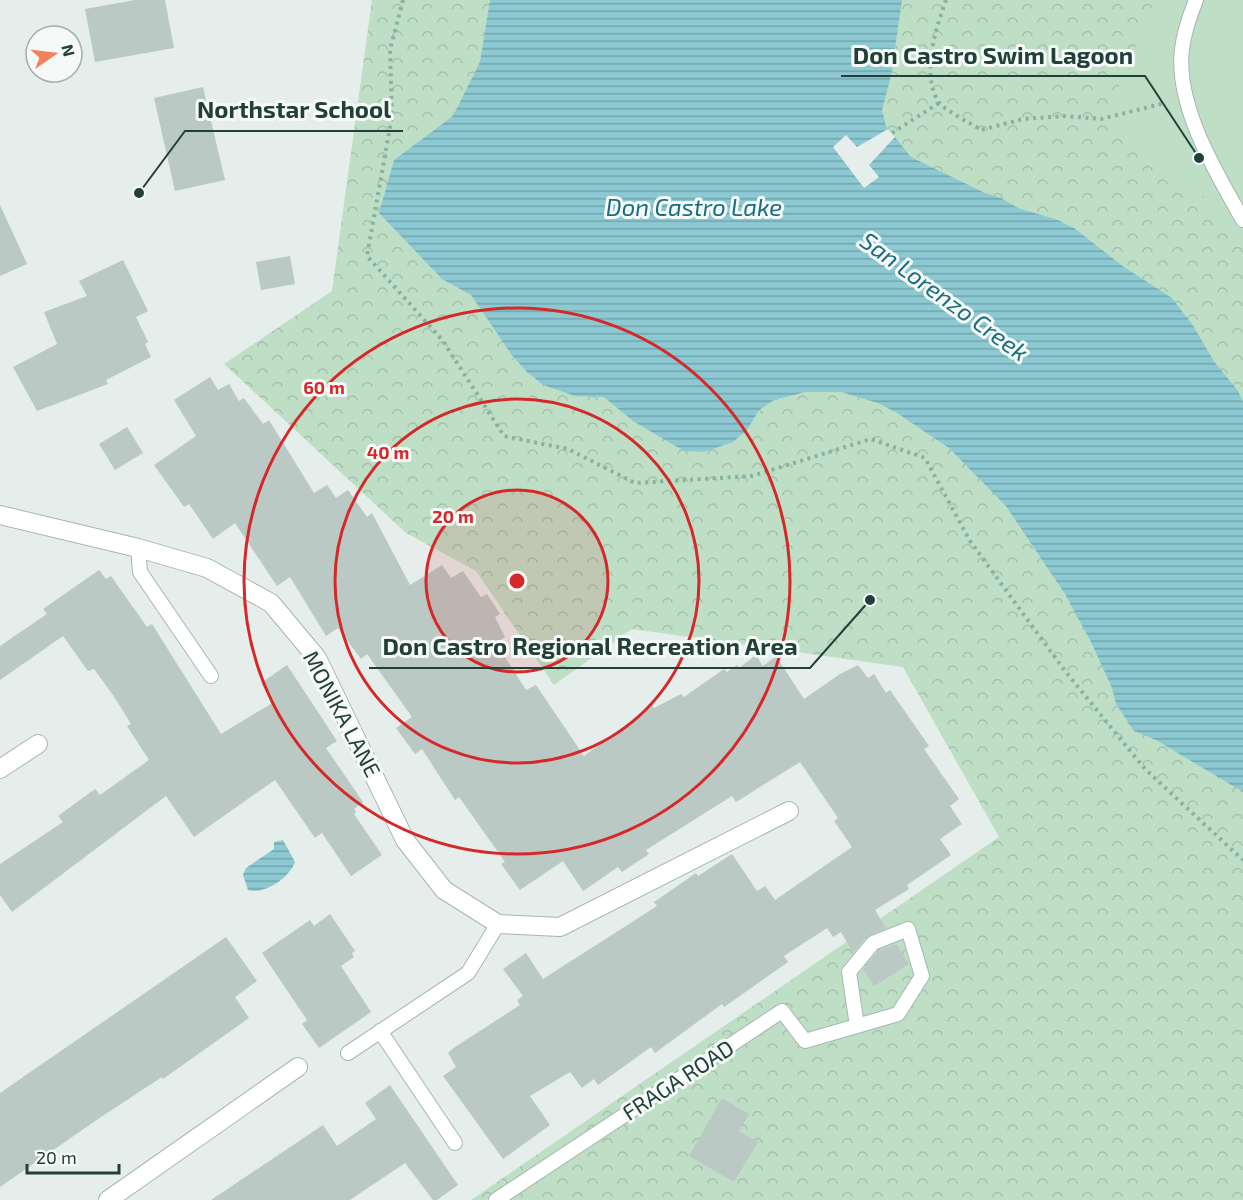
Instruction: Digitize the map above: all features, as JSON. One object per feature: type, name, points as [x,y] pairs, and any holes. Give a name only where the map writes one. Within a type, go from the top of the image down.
[{"type":"street","name":"MONIKA LANE","points":[[0,515],[138,548],[207,568],[271,603],[317,658],[405,840],[444,890],[498,924]]},
{"type":"street","points":[[0,770],[38,744]]},
{"type":"street","points":[[498,924],[560,927],[789,811]]},
{"type":"street","points":[[112,1199],[298,1067]]},
{"type":"lane","points":[[1196,0],[1182,50],[1185,91],[1192,118],[1243,220]]},
{"type":"lane","points":[[138,548],[140,572],[211,676]]},
{"type":"lane","points":[[348,1053],[468,973],[498,924]]},
{"type":"lane","name":"FRAGA ROAD","points":[[496,1200],[782,1011],[805,1041],[857,1026],[898,1014],[922,976],[908,929],[873,943],[849,972],[857,1026]]},
{"type":"lane","points":[[380,1031],[455,1143]]},
{"type":"path","points":[[403,0],[390,50],[392,116],[367,256],[443,341],[504,436],[568,449],[635,483],[752,476],[870,439],[925,458],[970,542],[1065,671],[1145,769],[1243,860]]},
{"type":"path","points":[[946,0],[937,26],[930,77],[939,103],[981,130],[1023,119],[1066,116],[1101,119],[1134,113],[1167,102],[1185,91]]},
{"type":"path","points":[[892,133],[939,103]]},
{"type":"green space","points":[[372,0],[1243,0],[1243,1200],[471,1200],[999,837],[903,667],[632,629],[554,685],[476,571],[406,533],[224,364],[332,291]]},
{"type":"green space","points":[[1155,0],[1243,0],[1243,241],[1205,198],[1106,118]]},
{"type":"water","name":"Don Castro Lake","points":[[490,0],[902,0],[891,76],[882,110],[886,126],[911,157],[1018,208],[1055,219],[1074,228],[1124,267],[1172,298],[1194,327],[1213,360],[1238,391],[1243,402],[1243,792],[1156,740],[1134,731],[1116,704],[1112,688],[1091,642],[1065,594],[1006,506],[949,448],[897,413],[878,403],[841,392],[806,392],[774,400],[759,410],[747,430],[733,442],[704,452],[684,451],[633,421],[604,397],[575,396],[543,385],[526,371],[511,354],[471,295],[442,279],[379,213],[394,160],[453,116],[480,62]]},
{"type":"water","points":[[283,840],[295,862],[292,868],[282,879],[269,887],[255,891],[248,890],[243,875],[246,868],[274,849],[274,842]]},
{"type":"pier","points":[[888,129],[895,137],[869,165],[879,177],[864,188],[833,147],[846,135],[857,147]]},
{"type":"building","points":[[135,0],[165,0],[174,48],[95,62],[85,9]]},
{"type":"building","points":[[203,87],[225,180],[175,191],[154,98]]},
{"type":"building","points":[[0,205],[27,264],[0,276]]},
{"type":"building","points":[[290,256],[295,284],[261,290],[256,262]]},
{"type":"building","points":[[123,260],[148,311],[136,317],[148,342],[145,344],[151,357],[106,380],[108,384],[37,411],[13,367],[57,344],[44,312],[87,296],[79,281]]},
{"type":"building","points":[[210,377],[218,390],[229,384],[239,401],[244,398],[263,424],[269,420],[314,493],[327,485],[336,498],[348,490],[367,517],[372,513],[410,585],[442,565],[451,578],[463,571],[481,597],[487,594],[500,614],[495,617],[505,637],[496,643],[526,690],[536,685],[584,756],[652,705],[654,708],[681,694],[684,697],[724,669],[727,672],[737,665],[739,668],[756,655],[763,666],[776,656],[804,699],[840,674],[858,665],[868,678],[874,674],[886,693],[890,690],[929,746],[924,749],[959,799],[950,806],[962,824],[940,839],[951,855],[907,885],[909,889],[875,910],[886,928],[866,937],[853,953],[841,932],[833,937],[827,928],[784,956],[788,962],[724,1007],[722,1004],[655,1053],[651,1047],[598,1085],[594,1079],[582,1088],[570,1072],[530,1096],[550,1125],[503,1159],[443,1076],[456,1067],[448,1053],[452,1049],[520,1005],[517,1000],[523,996],[503,969],[526,953],[543,979],[657,906],[654,902],[696,873],[698,876],[732,854],[757,891],[765,886],[775,900],[852,847],[834,821],[838,818],[800,762],[736,802],[732,796],[646,850],[649,854],[622,872],[618,867],[583,891],[563,861],[520,890],[501,864],[505,862],[459,797],[455,800],[422,749],[415,754],[396,728],[412,717],[367,654],[361,659],[338,628],[326,636],[290,577],[277,586],[235,523],[213,539],[189,504],[184,507],[154,465],[196,436],[174,400]]},
{"type":"building","points":[[127,427],[143,453],[115,470],[99,444]]},
{"type":"building","points":[[99,570],[106,579],[111,576],[147,627],[152,624],[221,734],[274,702],[261,683],[287,665],[337,741],[326,748],[363,802],[354,809],[356,812],[354,814],[382,855],[351,876],[322,833],[315,838],[275,780],[194,837],[166,796],[12,912],[0,895],[0,864],[63,822],[58,816],[95,789],[100,795],[149,760],[127,726],[131,724],[113,695],[94,669],[88,671],[63,636],[0,680],[0,646],[47,614],[43,609]]},
{"type":"building","points":[[330,914],[355,951],[352,953],[354,957],[341,966],[371,1012],[319,1048],[302,1024],[307,1020],[262,953],[310,920],[314,926]]},
{"type":"building","points":[[226,937],[257,981],[235,997],[249,1018],[163,1079],[162,1077],[98,1119],[0,1187],[0,1093]]},
{"type":"building","points":[[896,944],[909,964],[874,986],[863,969],[878,951]]},
{"type":"building","points":[[390,1085],[458,1185],[437,1200],[433,1200],[405,1163],[350,1200],[211,1200],[323,1125],[337,1146],[376,1119],[365,1103]]},
{"type":"building","points":[[722,1098],[749,1114],[739,1131],[758,1142],[734,1182],[689,1156]]},
{"type":"place","name":"Don Castro Swim Lagoon","points":[[1199,158]]},
{"type":"place","name":"Northstar School","points":[[139,193]]},
{"type":"place","name":"Don Castro Regional Recreation Area","points":[[870,600]]},
{"type":"water label","name":"San Lorenzo Creek","points":[[944,297]]}]
